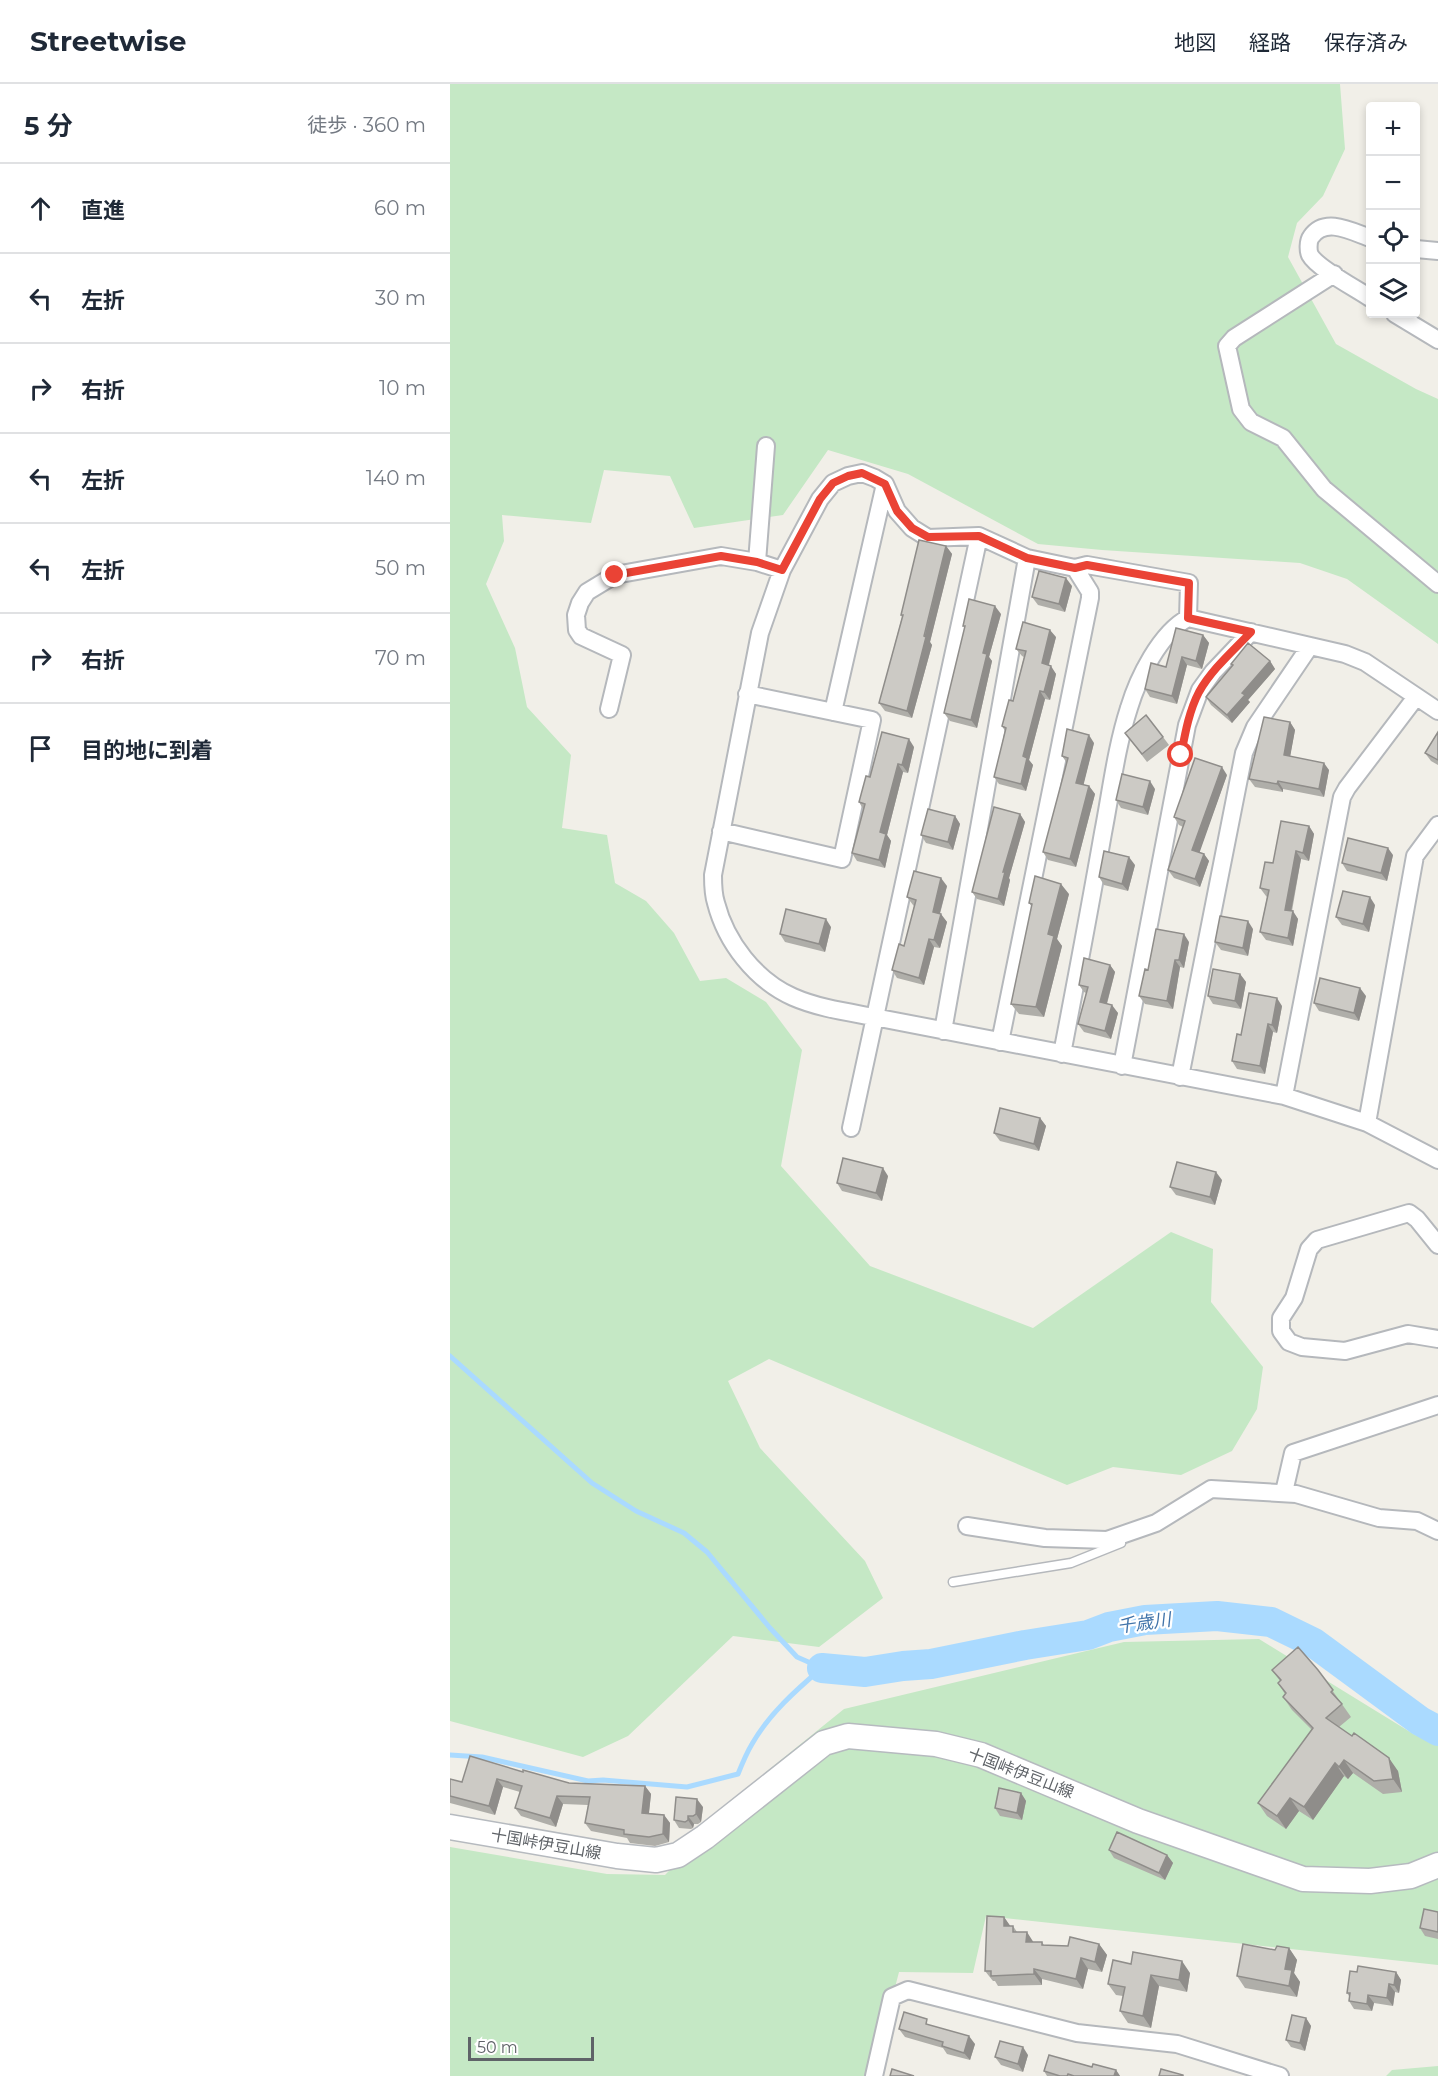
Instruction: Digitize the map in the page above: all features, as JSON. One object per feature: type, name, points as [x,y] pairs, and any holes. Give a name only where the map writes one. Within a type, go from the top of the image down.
[{"type":"main road","name":"十国峠伊豆山線","points":[[450,1827],[617,1856],[656,1860],[678,1855],[705,1838],[824,1743],[848,1736],[936,1744],[981,1755],[1138,1821],[1303,1879],[1380,1880],[1412,1876],[1438,1865]]},
{"type":"street","points":[[1366,236],[1338,226],[1322,229],[1311,237],[1309,244],[1310,255],[1329,277],[1366,296]]},
{"type":"street","points":[[1420,249],[1438,251]]},
{"type":"street","points":[[1329,277],[1234,338],[1227,346],[1241,409],[1251,422],[1283,438],[1324,489],[1438,584]]},
{"type":"street","points":[[1402,318],[1438,340]]},
{"type":"street","points":[[757,562],[766,446]]},
{"type":"street","points":[[1188,618],[1189,583],[1087,565],[1075,568],[1027,558],[979,536],[928,537],[912,528],[897,511],[885,484],[862,473],[833,483],[820,499],[782,570],[760,633],[713,875],[715,901],[722,923],[738,952],[764,980],[792,997],[827,1008],[1284,1096],[1367,1123],[1438,1160]]},
{"type":"street","points":[[833,712],[885,484]]},
{"type":"street","points":[[851,1128],[979,536]]},
{"type":"street","points":[[609,709],[622,655],[581,636],[577,630],[576,615],[587,592],[615,575],[712,557],[721,556],[757,562],[782,570]]},
{"type":"street","points":[[943,1031],[1027,558]]},
{"type":"street","points":[[1000,1042],[1090,598],[1090,592],[1075,568]]},
{"type":"street","points":[[1062,1054],[1116,764],[1129,707],[1143,672],[1177,624],[1188,618],[1345,654],[1365,662],[1438,711]]},
{"type":"street","points":[[1122,1066],[1187,725],[1200,690],[1213,672],[1251,632]]},
{"type":"street","points":[[1180,1077],[1244,753],[1255,727],[1310,646]]},
{"type":"street","points":[[721,831],[842,859],[872,720],[747,694]]},
{"type":"street","points":[[1284,1096],[1342,798],[1347,788],[1416,697]]},
{"type":"street","points":[[1367,1123],[1415,856],[1438,825]]},
{"type":"street","points":[[1438,1245],[1417,1219],[1409,1213],[1317,1240],[1309,1249],[1294,1298],[1284,1311],[1280,1325],[1285,1338],[1293,1345],[1302,1347],[1351,1350],[1408,1334],[1438,1340]]},
{"type":"street","points":[[1284,1492],[1293,1453],[1438,1405]]},
{"type":"street","points":[[967,1526],[1045,1538],[1107,1540],[1156,1522],[1211,1489],[1284,1492],[1379,1518],[1417,1521],[1438,1531]]},
{"type":"street","points":[[874,2076],[892,1997],[908,1990],[1077,2033],[1177,2044],[1280,2076]]},
{"type":"lane","points":[[953,1582],[1071,1563],[1138,1537],[1145,1527]]},
{"type":"green space","points":[[450,84],[1340,84],[1345,149],[1323,196],[1297,223],[1288,257],[1336,344],[1438,399],[1438,644],[1347,579],[1300,563],[1038,544],[908,474],[828,450],[783,515],[694,528],[670,476],[604,470],[591,523],[502,515],[504,541],[486,584],[515,648],[527,707],[571,755],[562,828],[607,835],[615,883],[646,901],[674,933],[700,981],[726,978],[766,1002],[802,1050],[781,1166],[870,1266],[1033,1328],[1171,1232],[1213,1249],[1211,1302],[1263,1367],[1257,1409],[1232,1451],[1181,1475],[1113,1467],[1067,1485],[769,1359],[728,1381],[760,1448],[865,1561],[883,1598],[819,1647],[733,1636],[628,1736],[583,1757],[450,1721]]},
{"type":"green space","points":[[1259,1639],[1415,1735],[1438,1742],[1438,1965],[986,1916],[973,1973],[899,1972],[872,2076],[450,2076],[450,1847],[607,1874],[665,1875],[766,1772],[844,1709],[1124,1642]]},
{"type":"green space","points":[[1438,2066],[1438,2076],[1386,2076],[1392,2070]]},
{"type":"building","points":[[919,540],[946,546],[907,711],[879,703],[903,615],[901,615]]},
{"type":"building","points":[[1039,571],[1066,578],[1059,604],[1032,597]]},
{"type":"building","points":[[969,599],[995,606],[983,653],[987,654],[971,720],[944,713],[965,626],[963,626]]},
{"type":"building","points":[[1023,622],[1050,630],[1042,663],[1051,666],[1044,692],[1040,691],[1023,756],[1027,758],[1021,784],[994,777],[1006,728],[1002,726],[1009,700],[1013,701],[1026,651],[1016,649]]},
{"type":"building","points":[[1176,628],[1203,635],[1196,661],[1182,657],[1172,696],[1145,689],[1151,663],[1166,667]]},
{"type":"building","points":[[1248,643],[1270,661],[1242,693],[1245,695],[1227,715],[1206,697]]},
{"type":"building","points":[[1146,715],[1163,737],[1142,754],[1125,733]]},
{"type":"building","points":[[1264,717],[1290,722],[1284,755],[1324,763],[1319,789],[1278,781],[1277,784],[1249,779]]},
{"type":"building","points":[[1067,729],[1089,735],[1076,783],[1089,786],[1070,859],[1043,852],[1068,758],[1062,756]]},
{"type":"building","points":[[882,732],[909,739],[902,765],[898,764],[880,832],[886,834],[879,860],[852,853],[865,804],[859,802],[866,776],[870,777]]},
{"type":"building","points":[[1438,732],[1438,760],[1425,753]]},
{"type":"building","points":[[1195,758],[1222,767],[1192,850],[1204,854],[1195,879],[1168,870],[1185,821],[1174,817]]},
{"type":"building","points":[[1122,774],[1150,781],[1143,807],[1116,800]]},
{"type":"building","points":[[994,807],[1020,814],[1003,872],[1005,872],[998,899],[972,892]]},
{"type":"building","points":[[928,809],[955,816],[948,842],[921,835]]},
{"type":"building","points":[[1281,821],[1309,826],[1303,853],[1296,851],[1285,910],[1293,911],[1288,938],[1260,932],[1269,890],[1260,888],[1265,862],[1273,863]]},
{"type":"building","points":[[1348,838],[1388,848],[1381,873],[1342,863]]},
{"type":"building","points":[[1104,851],[1129,857],[1122,884],[1099,877]]},
{"type":"building","points":[[914,871],[941,878],[933,912],[941,914],[934,940],[929,939],[919,978],[892,970],[899,944],[904,946],[916,900],[907,897]]},
{"type":"building","points":[[1035,876],[1061,884],[1048,934],[1054,936],[1036,1007],[1011,1004],[1032,904],[1029,903]]},
{"type":"building","points":[[1343,891],[1370,897],[1363,924],[1336,917]]},
{"type":"building","points":[[786,909],[826,919],[819,944],[780,934]]},
{"type":"building","points":[[1220,916],[1248,921],[1243,948],[1215,942]]},
{"type":"building","points":[[1156,929],[1184,934],[1179,960],[1175,960],[1167,1001],[1139,996],[1145,969],[1148,970]]},
{"type":"building","points":[[1084,958],[1110,965],[1100,1002],[1112,1005],[1105,1031],[1078,1024],[1088,987],[1079,985]]},
{"type":"building","points":[[1213,969],[1240,974],[1235,1001],[1208,996]]},
{"type":"building","points":[[1320,978],[1360,988],[1354,1013],[1314,1003]]},
{"type":"building","points":[[1249,993],[1277,998],[1272,1025],[1268,1024],[1260,1066],[1232,1061],[1237,1034],[1241,1035]]},
{"type":"building","points":[[1000,1108],[1040,1118],[1034,1144],[994,1133]]},
{"type":"building","points":[[843,1158],[883,1168],[876,1193],[837,1183]]},
{"type":"building","points":[[1177,1162],[1216,1172],[1210,1197],[1170,1187]]},
{"type":"building","points":[[1298,1647],[1342,1704],[1326,1718],[1352,1736],[1354,1733],[1389,1758],[1393,1779],[1374,1781],[1344,1760],[1339,1767],[1335,1763],[1304,1807],[1290,1798],[1277,1816],[1258,1803],[1313,1728],[1283,1697],[1286,1693],[1278,1683],[1281,1680],[1272,1670]]},
{"type":"building","points":[[470,1756],[569,1783],[645,1786],[642,1813],[664,1815],[663,1834],[649,1837],[624,1834],[624,1830],[585,1823],[590,1797],[557,1796],[550,1818],[515,1808],[522,1786],[497,1779],[489,1806],[450,1796],[450,1779],[462,1782]]},
{"type":"building","points":[[999,1788],[1021,1793],[1017,1813],[995,1808]]},
{"type":"building","points":[[676,1797],[697,1799],[696,1814],[688,1816],[685,1822],[674,1820]]},
{"type":"building","points":[[1117,1832],[1167,1855],[1159,1873],[1109,1850]]},
{"type":"building","points":[[1424,1909],[1438,1912],[1438,1932],[1420,1928]]},
{"type":"building","points":[[987,1916],[1004,1917],[1004,1926],[1013,1926],[1013,1932],[1027,1932],[1026,1942],[1068,1946],[1070,1937],[1099,1944],[1095,1962],[1081,1958],[1076,1979],[1034,1969],[1034,1974],[991,1976],[991,1971],[985,1971]]},
{"type":"building","points":[[1243,1944],[1275,1950],[1277,1946],[1289,1948],[1285,1969],[1292,1970],[1289,1986],[1237,1976]]},
{"type":"building","points":[[1133,1952],[1182,1961],[1179,1980],[1151,1975],[1143,2016],[1120,2011],[1125,1987],[1108,1984],[1113,1960],[1131,1964]]},
{"type":"building","points":[[1358,1966],[1396,1972],[1394,1985],[1389,1984],[1387,1998],[1368,1995],[1367,2004],[1349,2001],[1350,1993],[1347,1993],[1350,1971],[1357,1972]]},
{"type":"building","points":[[904,2012],[927,2019],[926,2024],[969,2036],[964,2053],[942,2046],[943,2042],[899,2029]]},
{"type":"building","points":[[1292,2015],[1306,2018],[1300,2043],[1286,2040]]},
{"type":"building","points":[[1000,2041],[1023,2047],[1018,2064],[995,2057]]},
{"type":"building","points":[[1049,2055],[1092,2067],[1093,2064],[1116,2070],[1114,2076],[1068,2074],[1060,2076],[1044,2071]]},
{"type":"building","points":[[892,2069],[914,2076],[890,2076]]},
{"type":"building","points":[[1161,2069],[1183,2075],[1183,2076],[1159,2076]]},
{"type":"waterway","points":[[450,1356],[592,1483],[636,1511],[684,1533],[707,1552],[797,1657],[822,1668],[766,1723],[750,1748],[738,1774],[687,1787],[603,1780],[588,1781],[482,1757],[450,1755]]},
{"type":"waterway","name":"千歳川","points":[[822,1668],[865,1672],[931,1664],[1088,1635],[1109,1627],[1145,1620],[1217,1616],[1271,1622],[1314,1643],[1420,1721],[1438,1731]]},
{"type":"route","points":[[615,575],[721,556],[757,562],[782,570],[820,499],[833,483],[862,473],[885,484],[897,511],[912,528],[928,537],[979,536],[1027,558],[1075,568],[1087,565],[1189,583],[1188,618],[1251,632],[1213,672],[1200,690],[1187,725],[1181,755]]}]
